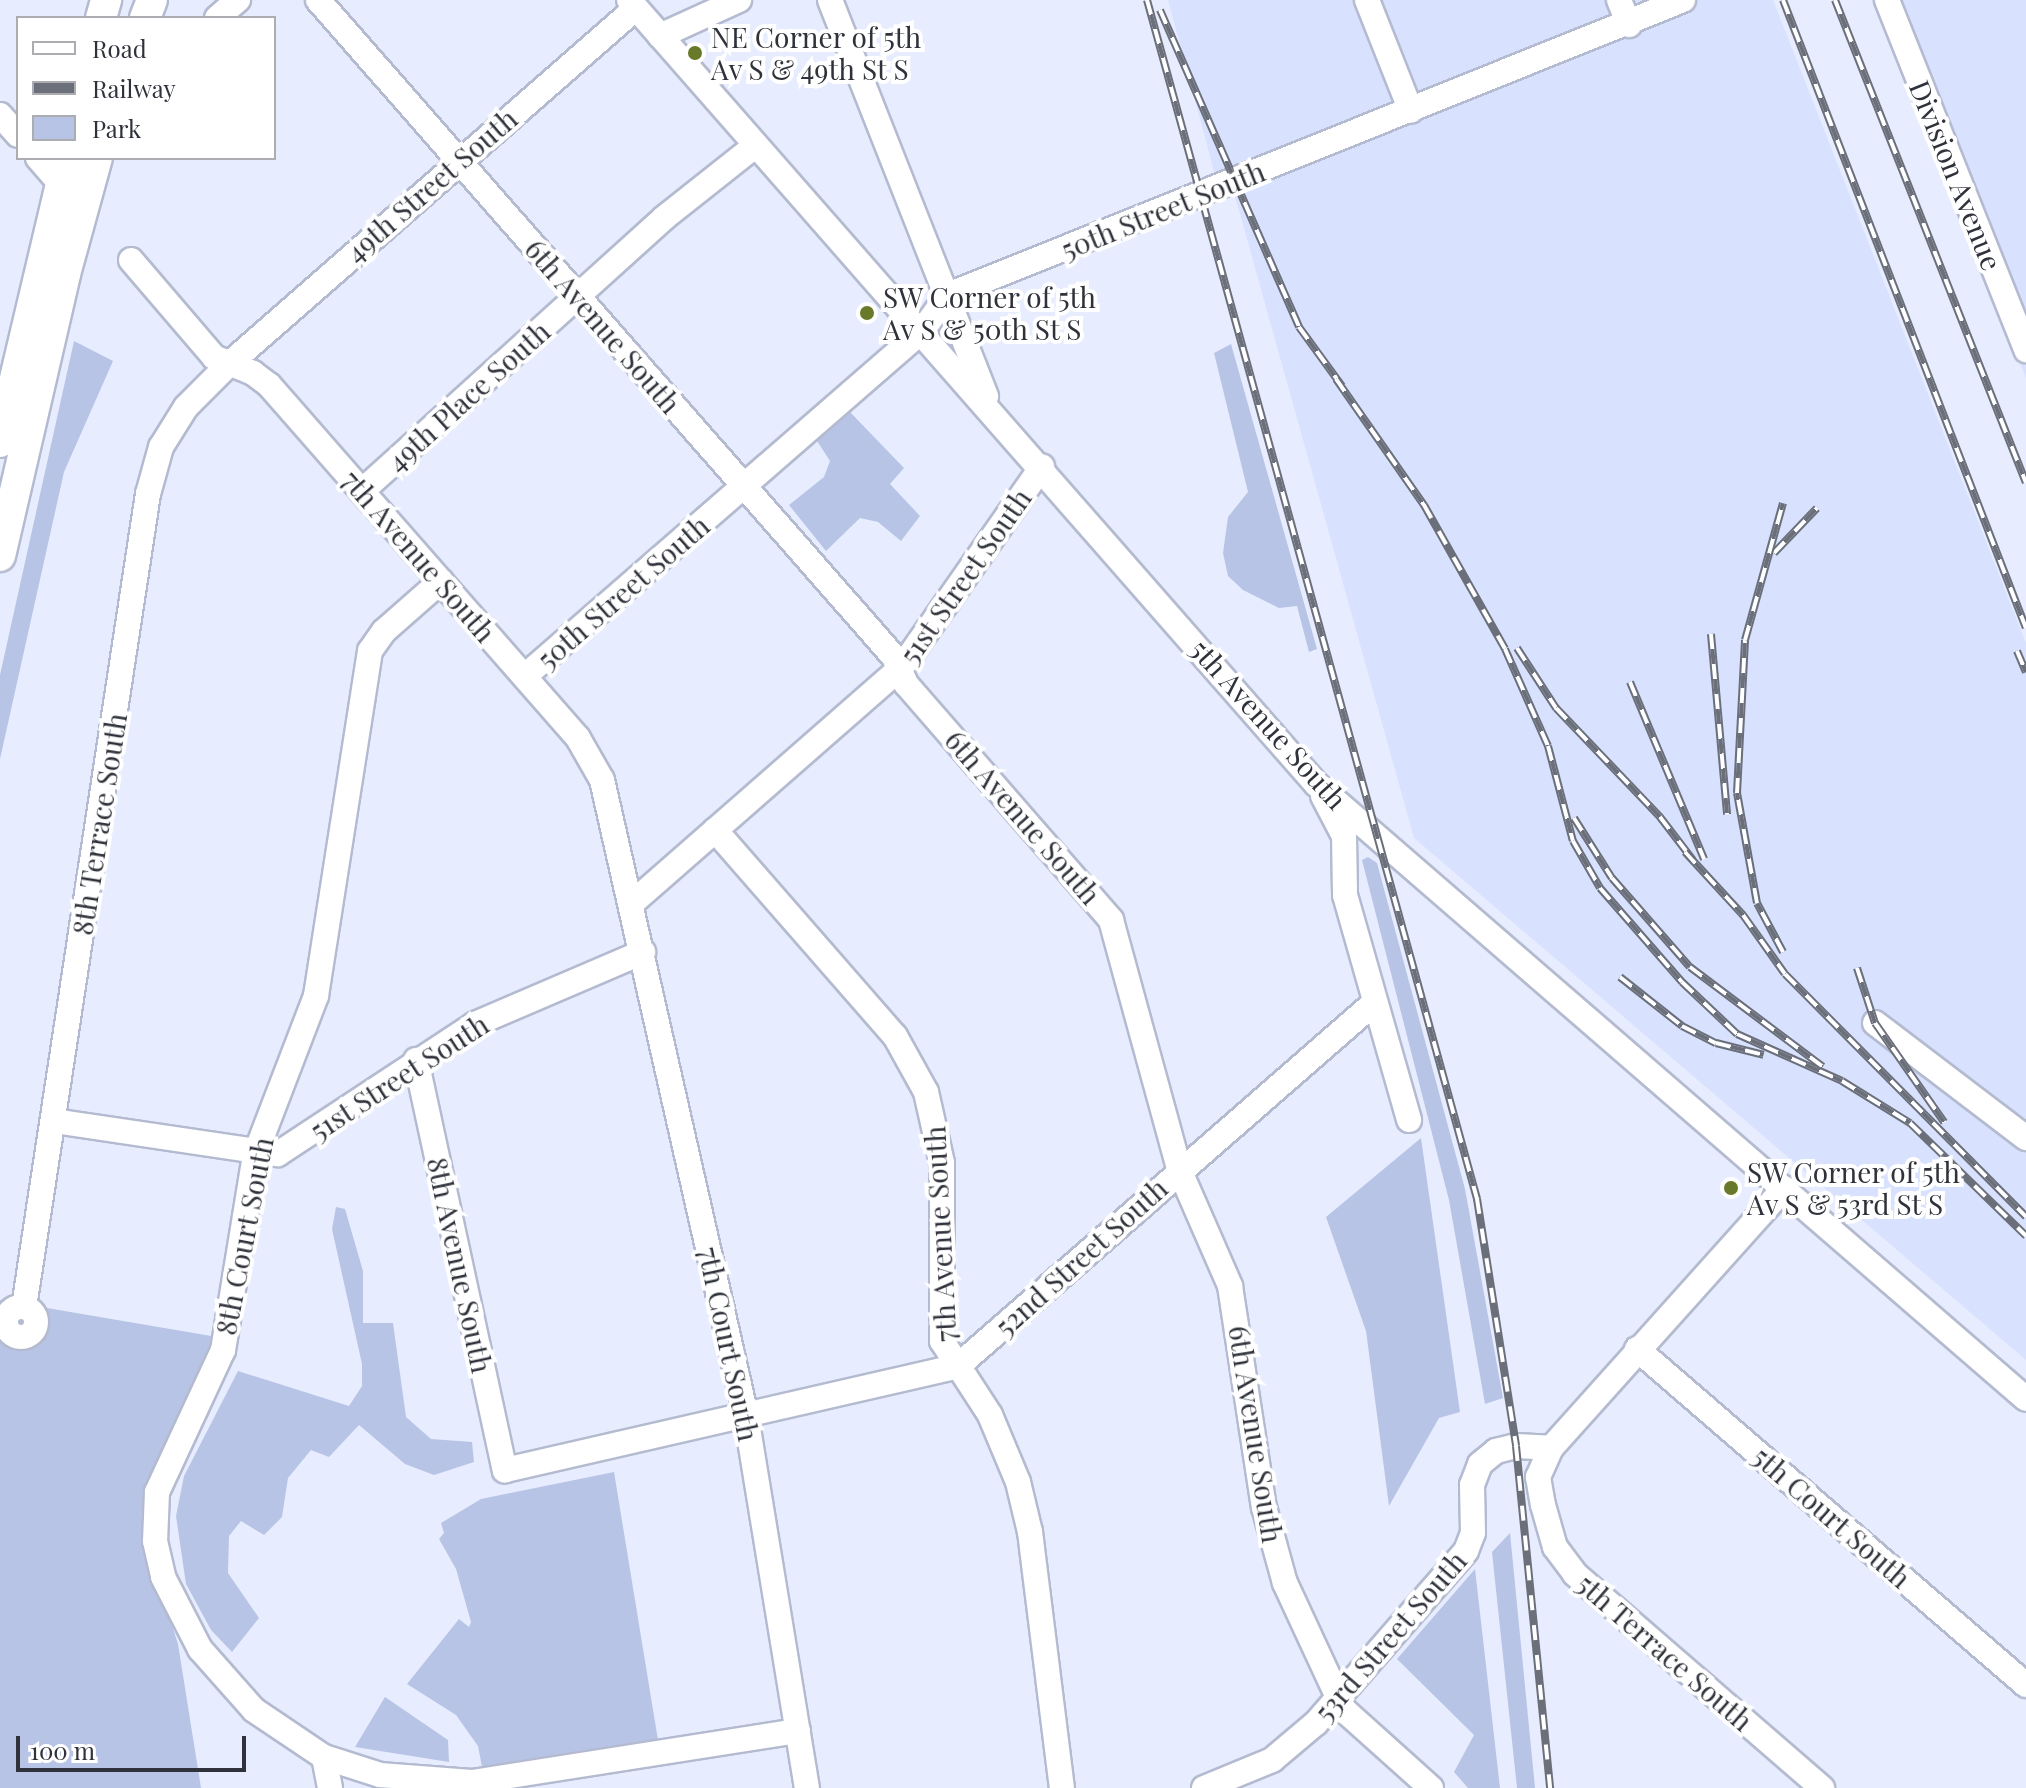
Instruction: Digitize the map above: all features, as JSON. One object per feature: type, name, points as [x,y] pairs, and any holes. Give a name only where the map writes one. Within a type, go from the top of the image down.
[{"type":"main road","points":[[0,556],[65,274],[96,160]]},
{"type":"main road","points":[[0,442],[63,170]]},
{"type":"street","points":[[219,16],[238,0]]},
{"type":"street","name":"6th Avenue South","points":[[318,0],[901,668],[906,684],[1111,920],[1179,1169],[1230,1286],[1276,1558],[1338,1699],[1352,1718],[1431,1788]]},
{"type":"street","points":[[660,36],[739,0]]},
{"type":"street","points":[[830,0],[991,410]]},
{"type":"street","points":[[1367,0],[1411,111]]},
{"type":"street","points":[[1619,0],[1629,25]]},
{"type":"street","name":"50th Street South","points":[[525,676],[922,331],[948,295],[1629,25],[1683,0]]},
{"type":"street","name":"Division Avenue","points":[[1887,0],[2026,350]]},
{"type":"street","name":"49th Street South","points":[[228,365],[460,162],[632,4]]},
{"type":"street","name":"5th Avenue South","points":[[632,4],[1042,467],[1316,784],[2026,1399]]},
{"type":"street","name":"49th Place South","points":[[362,491],[664,218],[756,145]]},
{"type":"street","points":[[42,160],[63,170]]},
{"type":"street","name":"7th Avenue South","points":[[131,260],[214,357],[253,373],[269,385],[525,676],[595,765],[607,796],[631,904]]},
{"type":"street","name":"8th Terrace South","points":[[24,1307],[151,477],[176,419],[228,365]]},
{"type":"street","name":"51st Street South","points":[[631,904],[901,668],[1042,467]]},
{"type":"street","name":"8th Court South","points":[[324,1757],[275,1727],[216,1671],[174,1602],[155,1541],[161,1477],[209,1384],[227,1333],[255,1155],[316,996],[370,651],[384,631],[441,581]]},
{"type":"street","points":[[1316,784],[1344,836],[1345,895],[1409,1120]]},
{"type":"street","name":"7th Avenue South","points":[[715,830],[895,1036],[917,1072],[940,1145],[941,1334],[947,1355],[958,1366],[1001,1436],[1025,1507],[1062,1788]]},
{"type":"street","name":"7th Court South","points":[[631,904],[746,1416],[807,1788]]},
{"type":"street","name":"51st Street South","points":[[54,1121],[255,1155],[291,1149],[416,1060],[497,1013],[643,952]]},
{"type":"street","name":"52nd Street South","points":[[505,1470],[958,1366],[1179,1169],[1374,1003]]},
{"type":"street","points":[[1875,1023],[2026,1138]]},
{"type":"street","name":"8th Avenue South","points":[[416,1060],[505,1470]]},
{"type":"street","points":[[1551,1448],[1784,1188]]},
{"type":"street","name":"5th Court South","points":[[1637,1349],[2026,1685]]},
{"type":"street","name":"53rd Street South","points":[[1204,1788],[1272,1760],[1338,1699],[1466,1551],[1473,1533],[1472,1485],[1480,1464],[1496,1451],[1516,1446],[1551,1448]]},
{"type":"street","name":"5th Terrace South","points":[[1551,1448],[1538,1477],[1543,1505],[1555,1547],[1575,1574],[1822,1788]]},
{"type":"street","points":[[330,1788],[324,1757],[380,1775],[439,1783],[557,1779],[798,1731]]},
{"type":"shaded area","points":[[1168,0],[1773,0],[2026,643],[2026,1360],[1414,838],[1235,196],[1222,201]]},
{"type":"shaded area","points":[[1876,0],[2026,0],[2026,378]]},
{"type":"green space","points":[[74,341],[113,361],[64,472],[0,759],[0,675]]},
{"type":"green space","points":[[1231,344],[1317,649],[1309,652],[1297,606],[1279,608],[1243,590],[1228,576],[1223,553],[1228,517],[1248,492],[1214,353]]},
{"type":"green space","points":[[849,411],[904,468],[890,484],[920,516],[901,541],[878,522],[860,518],[826,551],[789,505],[824,477],[830,461],[817,441]]},
{"type":"green space","points":[[1368,857],[1377,863],[1465,1189],[1503,1398],[1485,1404],[1449,1200],[1362,860]]},
{"type":"green space","points":[[1421,1138],[1460,1412],[1439,1418],[1389,1506],[1366,1331],[1326,1217]]},
{"type":"green space","points":[[336,1207],[345,1209],[363,1271],[363,1323],[393,1323],[406,1417],[431,1439],[472,1442],[474,1462],[434,1475],[405,1464],[359,1425],[329,1457],[311,1450],[288,1478],[282,1517],[264,1535],[241,1521],[229,1536],[228,1573],[259,1618],[232,1652],[211,1630],[186,1584],[176,1516],[184,1476],[238,1371],[349,1406],[362,1386],[362,1364],[332,1229]]},
{"type":"green space","points":[[0,1300],[217,1337],[144,1489],[150,1558],[178,1644],[201,1788],[0,1788]]},
{"type":"green space","points":[[614,1472],[658,1740],[482,1767],[478,1746],[456,1715],[407,1684],[459,1619],[469,1627],[471,1622],[456,1569],[439,1539],[444,1533],[441,1523],[481,1499]]},
{"type":"green space","points":[[1510,1533],[1535,1788],[1517,1788],[1492,1552]]},
{"type":"green space","points":[[1475,1569],[1500,1788],[1468,1788],[1454,1772],[1474,1735],[1397,1659]]},
{"type":"green space","points":[[385,1697],[448,1740],[449,1762],[355,1747]]},
{"type":"railway","points":[[1147,0],[1477,1199],[1516,1446],[1550,1788]]},
{"type":"railway","points":[[1783,0],[2026,628]]},
{"type":"railway","points":[[1835,0],[2026,483]]},
{"type":"railway","points":[[1160,10],[1299,327],[1342,386]]},
{"type":"railway","points":[[1336,379],[1424,505],[1505,649],[1548,746],[1573,841],[1600,888],[1682,982],[1737,1034],[1842,1081],[1910,1123],[2026,1236]]},
{"type":"railway","points":[[1783,503],[1745,640],[1737,793],[1757,903],[1783,952]]},
{"type":"railway","points":[[1774,553],[1817,508]]},
{"type":"railway","points":[[1711,634],[1727,814]]},
{"type":"railway","points":[[1517,648],[1556,708],[1660,817],[1693,860]]},
{"type":"railway","points":[[2017,651],[2026,672]]},
{"type":"railway","points":[[1630,682],[1704,859]]},
{"type":"railway","points":[[1574,818],[1612,878],[1690,967],[1823,1067]]},
{"type":"railway","points":[[1685,852],[1743,915],[1785,974],[2026,1217]]},
{"type":"railway","points":[[1857,968],[1875,1023],[1944,1122]]},
{"type":"railway","points":[[1620,977],[1682,1026],[1716,1043],[1764,1055]]},
{"type":"place","name":"NE Corner of 5th Av S & 49th St S","points":[[695,53]]},
{"type":"place","name":"SW Corner of 5th Av S & 50th St S","points":[[867,313]]},
{"type":"place","name":"SW Corner of 5th Av S & 53rd St S","points":[[1731,1188]]}]
